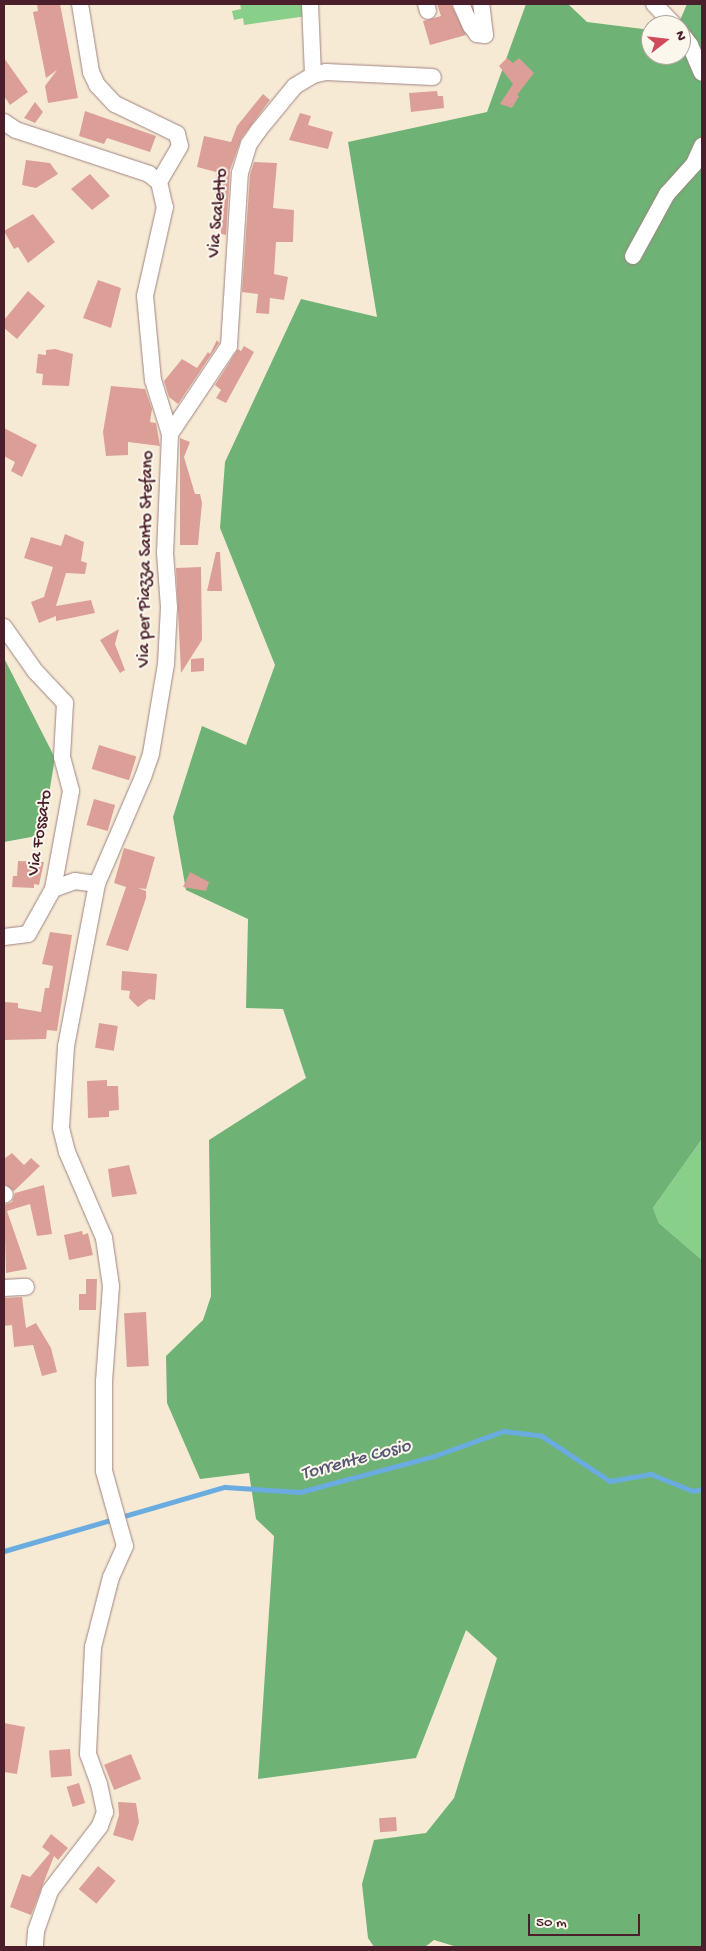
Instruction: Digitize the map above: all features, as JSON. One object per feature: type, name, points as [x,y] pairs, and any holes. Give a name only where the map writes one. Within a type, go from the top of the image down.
[{"type":"street","points":[[80,4],[91,72],[97,85],[115,104],[177,134],[180,146],[159,182]]},
{"type":"street","points":[[310,4],[313,75],[326,72],[433,77]]},
{"type":"street","points":[[461,4],[471,26],[477,34],[485,35],[481,4]]},
{"type":"street","points":[[654,4],[664,15]]},
{"type":"street","points":[[691,47],[702,73]]},
{"type":"street","name":"Via Scaletto","points":[[170,434],[229,346],[240,173],[249,144],[294,86],[313,75]]},
{"type":"street","points":[[4,122],[16,130],[149,174],[159,182],[165,207],[145,296],[153,380],[170,434]]},
{"type":"street","points":[[633,256],[667,194],[694,164],[702,146]]},
{"type":"street","name":"Via per Piazza Santo Stefano","points":[[35,1947],[36,1931],[50,1891],[100,1826],[104,1812],[99,1784],[88,1754],[93,1647],[111,1577],[125,1546],[123,1530],[111,1500],[104,1471],[109,1265],[104,1238],[67,1152],[61,1128],[66,1046],[97,884],[148,762],[166,664],[169,607],[164,553],[170,434]]},
{"type":"street","name":"Via Fossato","points":[[4,626],[35,671],[65,703],[62,756],[71,791],[53,889],[28,934],[4,937]]},
{"type":"street","points":[[53,889],[75,882],[97,884]]},
{"type":"street","points":[[4,1288],[26,1287]]},
{"type":"green space","points":[[240,4],[305,4],[307,16],[244,25],[243,18],[234,20],[232,11],[241,9]]},
{"type":"green space","points":[[526,4],[568,4],[587,22],[641,29],[641,65],[691,65],[691,15],[682,15],[687,4],[702,4],[702,1139],[653,1208],[659,1223],[702,1260],[702,1947],[457,1947],[434,1940],[425,1947],[374,1947],[368,1938],[362,1884],[374,1840],[426,1833],[454,1798],[497,1658],[466,1630],[416,1758],[258,1779],[274,1536],[256,1519],[249,1473],[200,1479],[167,1403],[166,1356],[203,1320],[211,1296],[209,1140],[306,1078],[283,1009],[246,1008],[248,919],[186,890],[173,817],[202,726],[246,745],[275,665],[220,528],[225,462],[301,299],[377,317],[348,142],[487,112]]},
{"type":"green space","points":[[4,658],[55,758],[42,835],[4,842]]},
{"type":"green space","points":[[702,1139],[702,1260],[659,1223],[653,1208]]},
{"type":"building","points":[[37,4],[60,4],[78,98],[48,103],[45,86],[57,70],[46,78],[33,12],[38,11]]},
{"type":"building","points":[[437,4],[451,4],[466,35],[430,45],[423,21],[441,16]]},
{"type":"building","points":[[4,58],[28,92],[10,105],[4,96]]},
{"type":"building","points":[[507,58],[513,63],[519,58],[534,73],[517,95],[519,96],[512,108],[500,104],[513,84],[499,66]]},
{"type":"building","points":[[437,91],[438,96],[443,96],[444,108],[411,112],[409,93]]},
{"type":"building","points":[[263,94],[270,100],[241,139],[230,170],[226,235],[221,234],[221,217],[214,217],[216,172],[197,167],[204,136],[231,142],[237,126]]},
{"type":"building","points":[[35,102],[43,112],[35,123],[24,118]]},
{"type":"building","points":[[85,111],[156,136],[150,152],[107,138],[104,144],[79,136]]},
{"type":"building","points":[[300,113],[311,116],[308,125],[333,132],[328,149],[289,140]]},
{"type":"building","points":[[26,160],[50,163],[58,174],[36,188],[22,185]]},
{"type":"building","points":[[254,162],[277,163],[273,208],[294,210],[293,242],[276,242],[274,274],[288,277],[284,300],[270,298],[269,314],[256,313],[258,294],[242,292],[250,175]]},
{"type":"building","points":[[90,174],[110,196],[92,210],[71,189]]},
{"type":"building","points":[[33,214],[55,242],[28,263],[18,247],[14,249],[4,231]]},
{"type":"building","points":[[98,280],[121,288],[111,328],[83,318]]},
{"type":"building","points":[[28,291],[45,306],[17,339],[4,328],[4,320]]},
{"type":"building","points":[[217,340],[219,343],[178,404],[169,397],[164,381],[182,359],[197,368],[208,352],[210,354]]},
{"type":"building","points":[[244,346],[254,352],[226,403],[216,398],[221,390],[215,385],[238,349],[241,351]]},
{"type":"building","points":[[55,349],[73,354],[69,386],[42,385],[43,374],[36,373],[38,354],[46,355],[46,350]]},
{"type":"building","points":[[111,386],[145,389],[152,409],[150,422],[156,423],[160,446],[128,442],[128,455],[106,456],[103,432]]},
{"type":"building","points":[[4,428],[37,445],[22,477],[11,471],[15,462],[4,456]]},
{"type":"building","points":[[180,438],[190,442],[184,457],[195,494],[200,494],[202,503],[198,545],[180,545]]},
{"type":"building","points":[[65,534],[84,542],[81,561],[87,563],[85,574],[66,573],[56,606],[91,600],[95,613],[56,621],[56,616],[39,623],[31,602],[44,597],[53,567],[24,558],[31,537],[61,546]]},
{"type":"building","points":[[216,552],[220,552],[222,591],[207,591]]},
{"type":"building","points":[[201,567],[202,640],[181,673],[176,568]]},
{"type":"building","points":[[119,629],[115,644],[125,670],[120,673],[100,640]]},
{"type":"building","points":[[204,658],[204,671],[191,672],[191,659]]},
{"type":"building","points":[[99,745],[136,756],[129,780],[92,769]]},
{"type":"building","points":[[94,799],[115,805],[108,831],[87,825]]},
{"type":"building","points":[[124,848],[155,857],[146,889],[138,888],[146,891],[146,898],[128,951],[106,945],[126,887],[114,883]]},
{"type":"building","points":[[18,861],[44,862],[39,885],[34,884],[34,888],[12,887],[13,876],[17,876]]},
{"type":"building","points":[[190,872],[209,882],[206,891],[183,887]]},
{"type":"building","points":[[50,932],[72,935],[57,1031],[47,1030],[46,1039],[4,1040],[4,1002],[18,1003],[18,1008],[41,1012],[45,988],[49,988],[53,966],[42,964]]},
{"type":"building","points":[[122,971],[157,974],[155,1000],[149,999],[138,1007],[129,998],[130,991],[121,990]]},
{"type":"building","points":[[99,1023],[118,1026],[114,1051],[95,1048]]},
{"type":"building","points":[[107,1080],[107,1086],[118,1086],[119,1110],[109,1111],[109,1117],[88,1118],[87,1081]]},
{"type":"building","points":[[12,1153],[24,1165],[31,1158],[40,1166],[14,1191],[4,1184],[4,1159]]},
{"type":"building","points":[[129,1165],[137,1194],[112,1197],[108,1169]]},
{"type":"building","points":[[44,1185],[52,1234],[37,1236],[30,1204],[7,1211],[27,1269],[6,1273],[4,1205],[12,1202],[15,1193]]},
{"type":"building","points":[[82,1231],[83,1235],[88,1233],[93,1255],[69,1260],[64,1235]]},
{"type":"building","points":[[86,1279],[97,1279],[96,1310],[79,1310],[79,1294],[86,1294]]},
{"type":"building","points":[[22,1297],[26,1328],[36,1323],[51,1348],[57,1372],[42,1376],[33,1345],[14,1347],[12,1325],[4,1326],[4,1298]]},
{"type":"building","points":[[146,1312],[149,1366],[127,1367],[124,1313]]},
{"type":"building","points":[[4,1723],[25,1727],[17,1774],[4,1772]]},
{"type":"building","points":[[70,1749],[72,1776],[51,1777],[49,1750]]},
{"type":"building","points":[[131,1754],[141,1779],[114,1790],[104,1765]]},
{"type":"building","points":[[79,1783],[85,1803],[73,1807],[67,1787]]},
{"type":"building","points":[[118,1802],[136,1803],[139,1822],[133,1841],[113,1835],[119,1815]]},
{"type":"building","points":[[396,1817],[397,1831],[380,1832],[379,1818]]},
{"type":"building","points":[[51,1834],[68,1848],[58,1860],[54,1856],[31,1915],[10,1907],[22,1874],[30,1877],[50,1853],[42,1847]]},
{"type":"building","points":[[98,1866],[116,1881],[96,1904],[79,1889]]},
{"type":"waterway","name":"Torrente Cosio","points":[[4,1551],[225,1487],[300,1492],[434,1456],[504,1431],[542,1436],[610,1481],[651,1474],[693,1491],[702,1489]]}]
